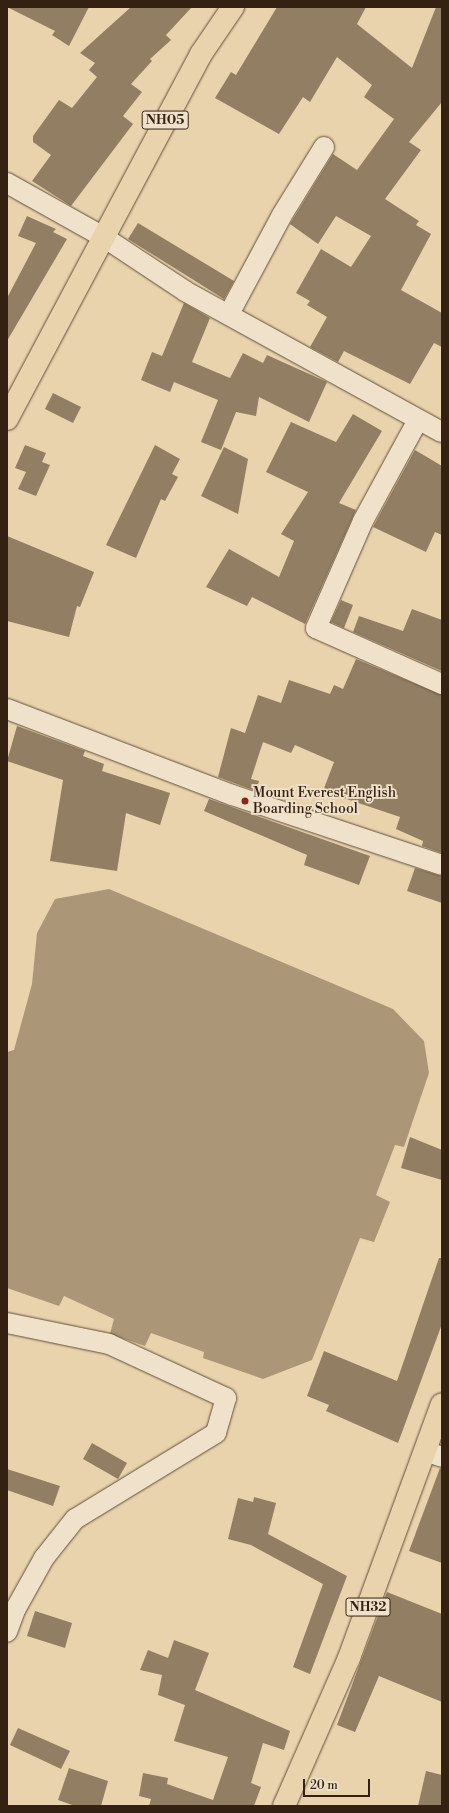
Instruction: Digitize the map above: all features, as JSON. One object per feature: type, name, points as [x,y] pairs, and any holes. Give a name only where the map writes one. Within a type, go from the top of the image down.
[{"type":"main road","name":"NH05","points":[[7,419],[102,236],[201,54],[233,7]]},
{"type":"main road","name":"NH32","points":[[284,1806],[349,1658],[433,1454],[442,1404]]},
{"type":"street","points":[[229,314],[282,215],[324,147]]},
{"type":"street","points":[[7,183],[102,236],[185,291],[442,432]]},
{"type":"street","points":[[418,420],[362,521],[316,628],[442,684]]},
{"type":"street","points":[[7,709],[232,795],[442,865]]},
{"type":"street","points":[[7,1323],[109,1344],[226,1398],[216,1433],[76,1519],[44,1558],[15,1610],[7,1632]]},
{"type":"shaded area","points":[[109,889],[393,1009],[424,1041],[429,1073],[404,1147],[395,1145],[376,1195],[390,1202],[374,1242],[360,1238],[312,1360],[263,1379],[203,1358],[204,1352],[151,1333],[145,1346],[110,1334],[114,1319],[64,1296],[59,1306],[7,1288],[7,1052],[14,1050],[32,984],[37,933],[55,899]]},
{"type":"building","points":[[7,7],[89,7],[69,46],[52,35],[55,31]]},
{"type":"building","points":[[131,7],[192,7],[166,35],[171,40],[150,59],[152,61],[131,84],[142,92],[123,116],[133,124],[71,206],[32,181],[51,155],[33,142],[33,136],[59,100],[72,108],[97,77],[89,70],[95,63],[80,53]]},
{"type":"building","points":[[277,7],[366,7],[357,24],[412,68],[436,7],[442,7],[442,102],[409,142],[421,150],[385,199],[419,221],[416,225],[431,234],[401,290],[442,313],[442,347],[434,343],[410,384],[344,351],[338,362],[310,347],[327,317],[307,305],[310,301],[296,293],[321,249],[351,267],[371,236],[336,216],[318,244],[290,224],[333,154],[357,170],[394,119],[364,97],[372,85],[337,57],[310,102],[303,97],[279,134],[215,98],[231,72],[236,75]]},
{"type":"building","points":[[27,216],[56,229],[53,232],[67,239],[7,341],[7,298],[36,243],[18,236]]},
{"type":"building","points":[[138,223],[234,281],[224,299],[128,239]]},
{"type":"building","points":[[184,303],[210,318],[192,362],[230,378],[243,353],[263,363],[267,355],[327,382],[309,422],[259,397],[256,416],[236,412],[221,450],[201,442],[218,400],[174,382],[170,392],[141,380],[152,352],[162,356]]},
{"type":"building","points":[[53,393],[81,407],[73,423],[45,409]]},
{"type":"building","points":[[353,414],[382,431],[339,503],[356,510],[305,624],[252,597],[247,606],[206,587],[229,549],[279,577],[294,541],[281,534],[308,492],[266,472],[291,422],[336,442]]},
{"type":"building","points":[[25,445],[46,453],[42,462],[50,465],[36,496],[18,489],[26,472],[15,468]]},
{"type":"building","points":[[155,445],[180,459],[172,474],[178,477],[165,501],[161,499],[136,558],[106,545]]},
{"type":"building","points":[[224,447],[248,459],[238,514],[201,496]]},
{"type":"building","points":[[415,450],[442,466],[442,535],[435,532],[426,552],[373,527]]},
{"type":"building","points":[[7,536],[94,572],[80,607],[77,606],[69,637],[7,621]]},
{"type":"building","points":[[341,600],[353,605],[344,628],[331,622]]},
{"type":"building","points":[[412,609],[442,620],[442,671],[353,632],[359,616],[403,631]]},
{"type":"building","points":[[356,659],[442,695],[442,853],[422,846],[423,841],[396,829],[400,817],[323,791],[334,762],[295,745],[291,753],[263,742],[251,779],[259,781],[256,791],[218,777],[231,728],[245,733],[258,695],[281,703],[289,680],[330,694],[334,685],[343,689]]},
{"type":"building","points":[[17,726],[85,751],[83,756],[104,764],[102,771],[170,793],[160,825],[126,813],[117,871],[50,861],[63,780],[7,761]]},
{"type":"building","points":[[209,799],[370,856],[359,885],[304,865],[307,855],[204,811]]},
{"type":"building","points":[[415,868],[442,876],[442,903],[407,891]]},
{"type":"building","points":[[410,1137],[442,1150],[442,1180],[401,1168]]},
{"type":"building","points":[[439,1258],[442,1258],[442,1324],[398,1443],[326,1411],[329,1405],[307,1396],[324,1351],[397,1381]]},
{"type":"building","points":[[92,1443],[127,1463],[118,1479],[83,1459]]},
{"type":"building","points":[[440,1468],[442,1469],[442,1563],[409,1551]]},
{"type":"building","points":[[7,1469],[60,1486],[53,1506],[7,1490]]},
{"type":"building","points":[[254,1497],[276,1503],[268,1534],[347,1576],[310,1674],[293,1667],[323,1584],[251,1545],[228,1539],[238,1498],[253,1502]]},
{"type":"building","points":[[387,1592],[442,1614],[442,1702],[379,1676],[355,1732],[337,1725]]},
{"type":"building","points":[[35,1611],[72,1623],[65,1648],[27,1636]]},
{"type":"building","points":[[174,1640],[209,1653],[195,1690],[290,1731],[284,1750],[263,1743],[251,1783],[261,1787],[254,1806],[149,1806],[151,1799],[139,1796],[143,1773],[168,1778],[167,1784],[213,1800],[228,1757],[174,1741],[185,1705],[158,1695],[162,1675],[140,1670],[148,1650],[168,1658]]},
{"type":"building","points":[[18,1728],[70,1751],[61,1769],[10,1745]]},
{"type":"building","points":[[69,1768],[108,1781],[101,1806],[75,1806],[58,1800]]},
{"type":"building","points":[[426,1771],[442,1775],[442,1806],[418,1806]]},
{"type":"place","name":"Mount Everest English Boarding School","points":[[245,801]]}]
